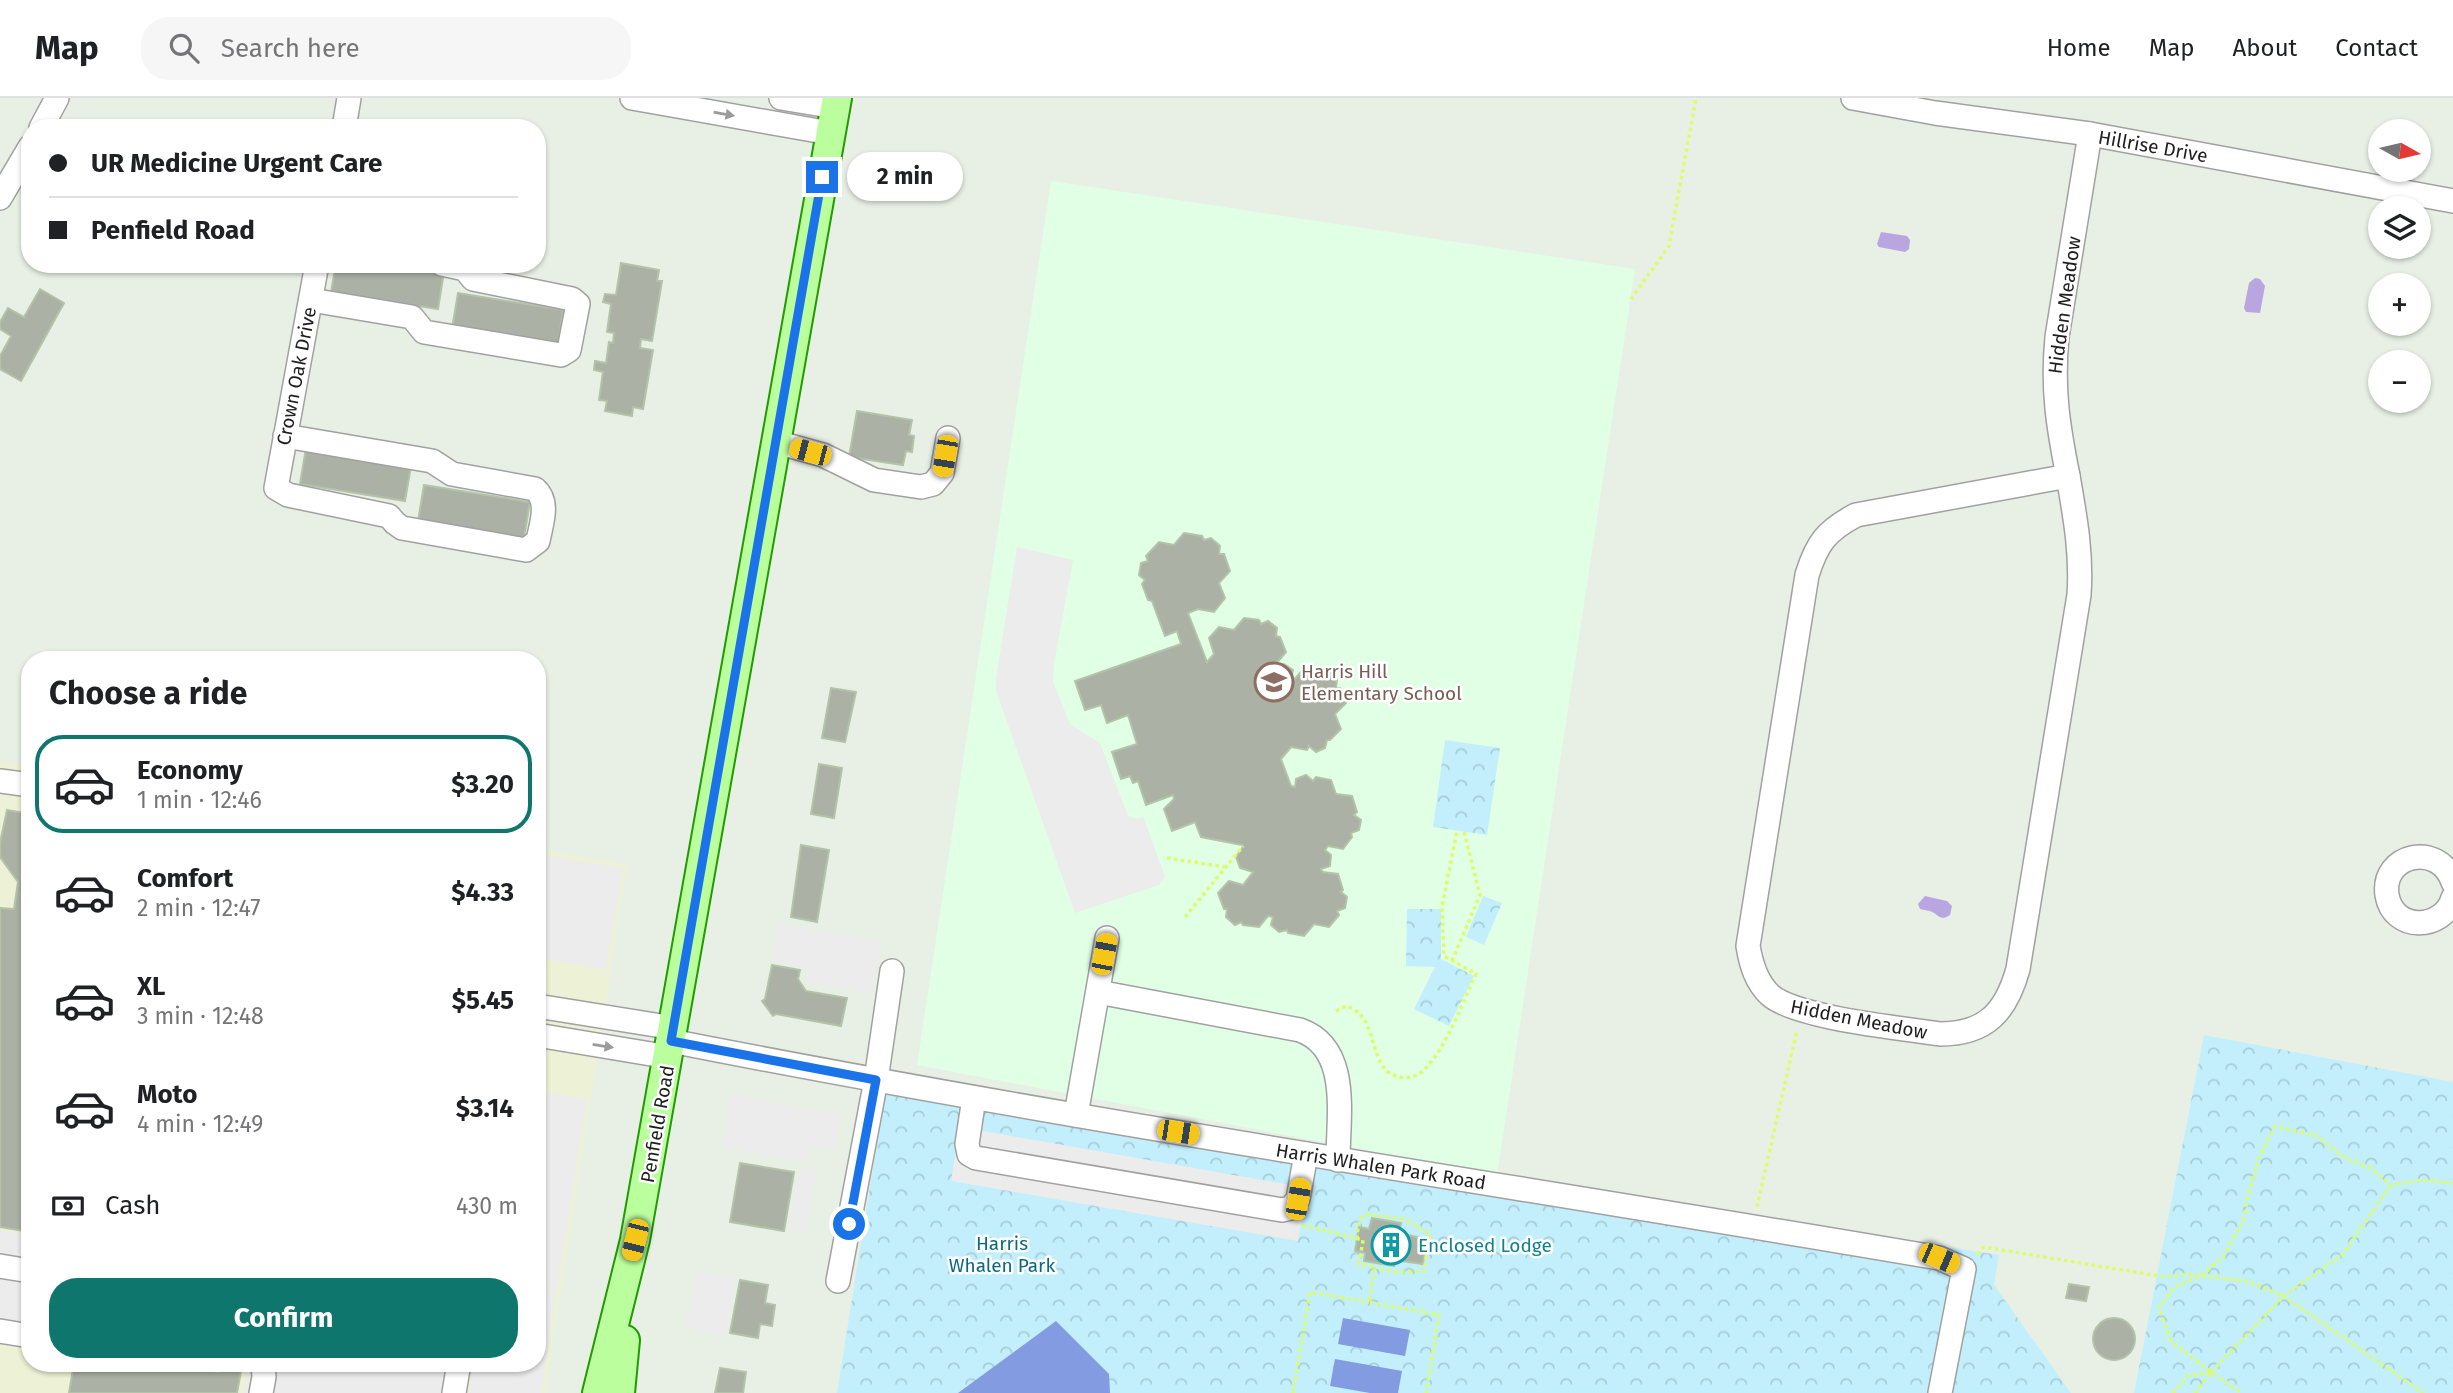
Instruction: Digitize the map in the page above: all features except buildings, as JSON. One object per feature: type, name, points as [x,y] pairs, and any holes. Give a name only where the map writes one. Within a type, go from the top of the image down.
[{"type":"main road","name":"Penfield Road","points":[[603,1388],[635,1240],[672,1042],[834,113]]},
{"type":"street","points":[[46,119],[57,98]]},
{"type":"street","points":[[346,119],[349,98]]},
{"type":"street","points":[[632,98],[834,113]]},
{"type":"street","points":[[781,98],[834,113]]},
{"type":"street","name":"Hillrise Drive","points":[[1853,98],[1935,113],[2090,134],[2453,201]]},
{"type":"street","name":"Hidden Meadow","points":[[2068,476],[1856,515],[1836,526],[1823,538],[1814,554],[1807,575],[1748,946],[1751,965],[1769,994],[1782,1003],[1802,1011],[1940,1034],[1960,1034],[1990,1020],[2003,1007],[2012,990],[2080,595],[2078,531],[2068,476],[2057,421],[2054,368],[2090,134]]},
{"type":"street","points":[[0,198],[21,162]]},
{"type":"street","name":"Crown Oak Drive","points":[[285,436],[432,461],[452,474],[535,489],[541,495],[544,505],[538,541],[526,550],[402,528],[389,516],[293,496],[276,488],[285,436],[316,273]]},
{"type":"street","points":[[311,300],[412,317],[424,332],[561,355],[569,350],[578,304],[572,299],[473,279],[468,273]]},
{"type":"street","points":[[776,442],[822,455],[874,480],[921,487],[933,484],[942,473],[948,438]]},
{"type":"street","points":[[0,781],[21,784]]},
{"type":"street","points":[[2452,876],[2443,864],[2433,858],[2410,858],[2399,863],[2392,872],[2387,895],[2397,915],[2416,923],[2437,920],[2445,913],[2453,898]]},
{"type":"street","points":[[1076,1115],[1107,939]]},
{"type":"street","points":[[838,1281],[876,1080],[892,971]]},
{"type":"street","points":[[1098,992],[1300,1030],[1312,1035],[1323,1044],[1334,1061],[1338,1084],[1338,1160]]},
{"type":"street","points":[[546,1008],[672,1042]]},
{"type":"street","points":[[546,1035],[672,1042]]},
{"type":"street","name":"Harris Whalen Park Road","points":[[672,1042],[974,1098],[1939,1258],[1964,1269]]},
{"type":"street","points":[[974,1098],[967,1144],[969,1154],[976,1158],[1282,1210],[1291,1208],[1298,1199],[1306,1154]]},
{"type":"street","points":[[0,1266],[21,1269]]},
{"type":"street","points":[[1940,1393],[1964,1269]]},
{"type":"street","points":[[0,1331],[21,1334]]},
{"type":"street","points":[[261,1393],[264,1372]]},
{"type":"street","points":[[454,1393],[458,1372]]},
{"type":"path","points":[[1630,299],[1669,246],[1696,98]]},
{"type":"path","points":[[1336,1011],[1346,1006],[1357,1010],[1365,1021],[1385,1068],[1394,1076],[1407,1078],[1423,1072],[1440,1047],[1476,974],[1444,956],[1442,907],[1457,831]]},
{"type":"path","points":[[1452,961],[1480,895],[1464,832]]},
{"type":"path","points":[[1185,918],[1243,846]]},
{"type":"path","points":[[1167,858],[1225,867]]},
{"type":"path","points":[[1752,1226],[1802,1011]]},
{"type":"path","points":[[2242,1393],[2171,1341],[2159,1308],[2174,1287],[2202,1275],[2223,1257],[2244,1220],[2246,1199],[2259,1158],[2275,1126],[2316,1136],[2344,1157],[2370,1168],[2391,1185]]},
{"type":"path","points":[[2195,1393],[2211,1372],[2284,1296],[2343,1254],[2391,1185],[2422,1180],[2453,1183]]},
{"type":"path","points":[[1291,1208],[1301,1224],[1357,1239],[1363,1240],[1359,1264],[1395,1272],[1424,1270],[1430,1234],[1405,1219],[1364,1214],[1358,1226],[1357,1239]]},
{"type":"path","points":[[1964,1269],[1984,1247],[2165,1277],[2186,1274],[2246,1281],[2284,1296],[2423,1393]]},
{"type":"path","points":[[1369,1301],[1375,1268]]},
{"type":"path","points":[[1293,1393],[1310,1292],[1439,1315],[1426,1393]]},
{"type":"path","points":[[2173,1393],[2188,1376],[2211,1372]]},
{"type":"shaded area","name":"Harris Hill Elementary School","points":[[1051,181],[1635,269],[1497,1175],[917,1065]]},
{"type":"shaded area","points":[[1881,232],[1907,236],[1910,240],[1909,249],[1905,252],[1879,247],[1877,244]]},
{"type":"shaded area","points":[[2255,278],[2260,279],[2265,286],[2260,313],[2246,312],[2244,308],[2249,283]]},
{"type":"shaded area","points":[[1017,547],[1073,560],[1053,682],[1070,724],[1100,743],[1128,816],[1138,819],[1143,816],[1165,877],[1159,885],[1075,913],[996,691]]},
{"type":"shaded area","points":[[0,761],[21,764],[21,1372],[546,1372],[546,851],[627,865],[545,1393],[0,1393]]},
{"type":"shaded area","points":[[546,855],[623,868],[606,970],[546,960]]},
{"type":"shaded area","points":[[1925,896],[1947,901],[1952,906],[1950,915],[1941,918],[1930,911],[1920,909],[1918,904]]},
{"type":"shaded area","points":[[778,924],[882,942],[873,994],[809,983],[806,978],[807,968],[771,961]]},
{"type":"shaded area","points":[[546,1092],[587,1099],[546,1361]]},
{"type":"shaded area","points":[[731,1095],[841,1115],[835,1150],[811,1147],[808,1162],[722,1147]]},
{"type":"shaded area","points":[[960,1127],[1308,1188],[1298,1241],[951,1181]]},
{"type":"shaded area","points":[[801,1168],[817,1170],[806,1232],[790,1229]]},
{"type":"shaded area","points":[[0,1231],[21,1234],[21,1333],[0,1330]]},
{"type":"shaded area","points":[[696,1272],[736,1279],[726,1336],[685,1327]]},
{"type":"shaded area","points":[[1343,1318],[1410,1330],[1405,1356],[1338,1344]]},
{"type":"shaded area","points":[[1056,1321],[1109,1374],[1110,1393],[958,1393]]},
{"type":"shaded area","points":[[1335,1359],[1402,1371],[1398,1393],[1370,1393],[1330,1386]]},
{"type":"shaded area","points":[[247,1372],[444,1372],[441,1393],[244,1393]]},
{"type":"shaded area","points":[[472,1372],[544,1372],[541,1393],[469,1393]]},
{"type":"green space","points":[[1445,740],[1500,748],[1487,835],[1433,827]]},
{"type":"green space","points":[[1483,896],[1502,903],[1484,945],[1466,937]]},
{"type":"green space","points":[[1407,909],[1441,909],[1441,959],[1474,976],[1449,1026],[1414,1009],[1435,967],[1406,966]]},
{"type":"green space","points":[[2204,1035],[2453,1082],[2453,1393],[2134,1393]]},
{"type":"green space","name":"Harris Whalen Park","points":[[885,1093],[1931,1265],[1935,1245],[1999,1255],[1994,1285],[2071,1393],[837,1393]]},
{"type":"place","name":"Harris Hill Elementary School","points":[[1274,682]]},
{"type":"place","name":"Enclosed Lodge","points":[[1391,1245]]},
{"type":"route","points":[[822,177],[671,1041],[876,1080],[849,1224]]}]
